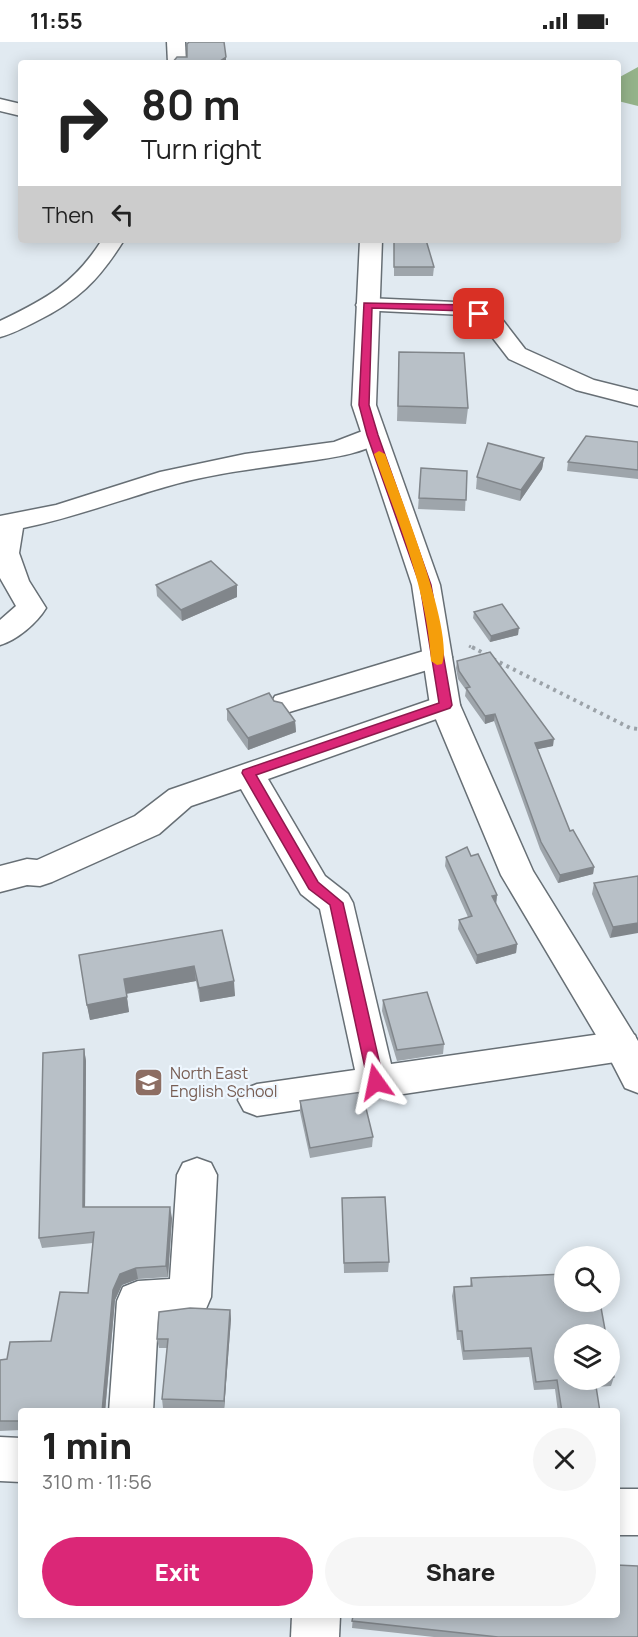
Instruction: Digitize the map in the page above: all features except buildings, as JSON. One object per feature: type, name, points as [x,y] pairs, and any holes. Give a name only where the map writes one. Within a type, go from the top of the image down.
[{"type":"street","points":[[176,42],[177,60]]},
{"type":"street","points":[[0,105],[18,109]]},
{"type":"street","points":[[0,330],[49,306],[78,286],[96,267],[111,243]]},
{"type":"street","points":[[257,1100],[376,1082],[630,1061],[518,875],[445,705],[426,585],[372,435],[364,405],[371,243]]},
{"type":"street","points":[[367,305],[469,308],[490,319],[517,354],[585,386],[638,399]]},
{"type":"street","points":[[0,635],[32,608],[15,581],[4,553],[5,523],[61,512],[160,480],[245,462],[339,449],[372,435]]},
{"type":"street","points":[[286,703],[436,649]]},
{"type":"street","points":[[0,879],[27,872],[40,873],[147,825],[180,798],[445,705]]},
{"type":"street","points":[[248,773],[314,885],[336,903],[376,1082]]},
{"type":"street","points":[[131,1408],[138,1301],[190,1297],[196,1175]]},
{"type":"street","points":[[0,1459],[18,1460]]},
{"type":"street","points":[[620,1512],[638,1512]]},
{"type":"street","points":[[315,1637],[316,1618]]},
{"type":"path","points":[[436,649],[468,646],[630,728],[638,729]]},
{"type":"green space","points":[[638,67],[638,106],[621,102],[621,76]]},
{"type":"slow traffic","points":[[379,454],[426,585],[436,640],[437,661]]},
{"type":"place","name":"North East English School","points":[[149,1082]]},
{"type":"route","points":[[376,1082],[336,903],[314,885],[248,773],[445,705],[426,585],[372,435],[364,405],[367,305],[469,308],[479,314]]}]
